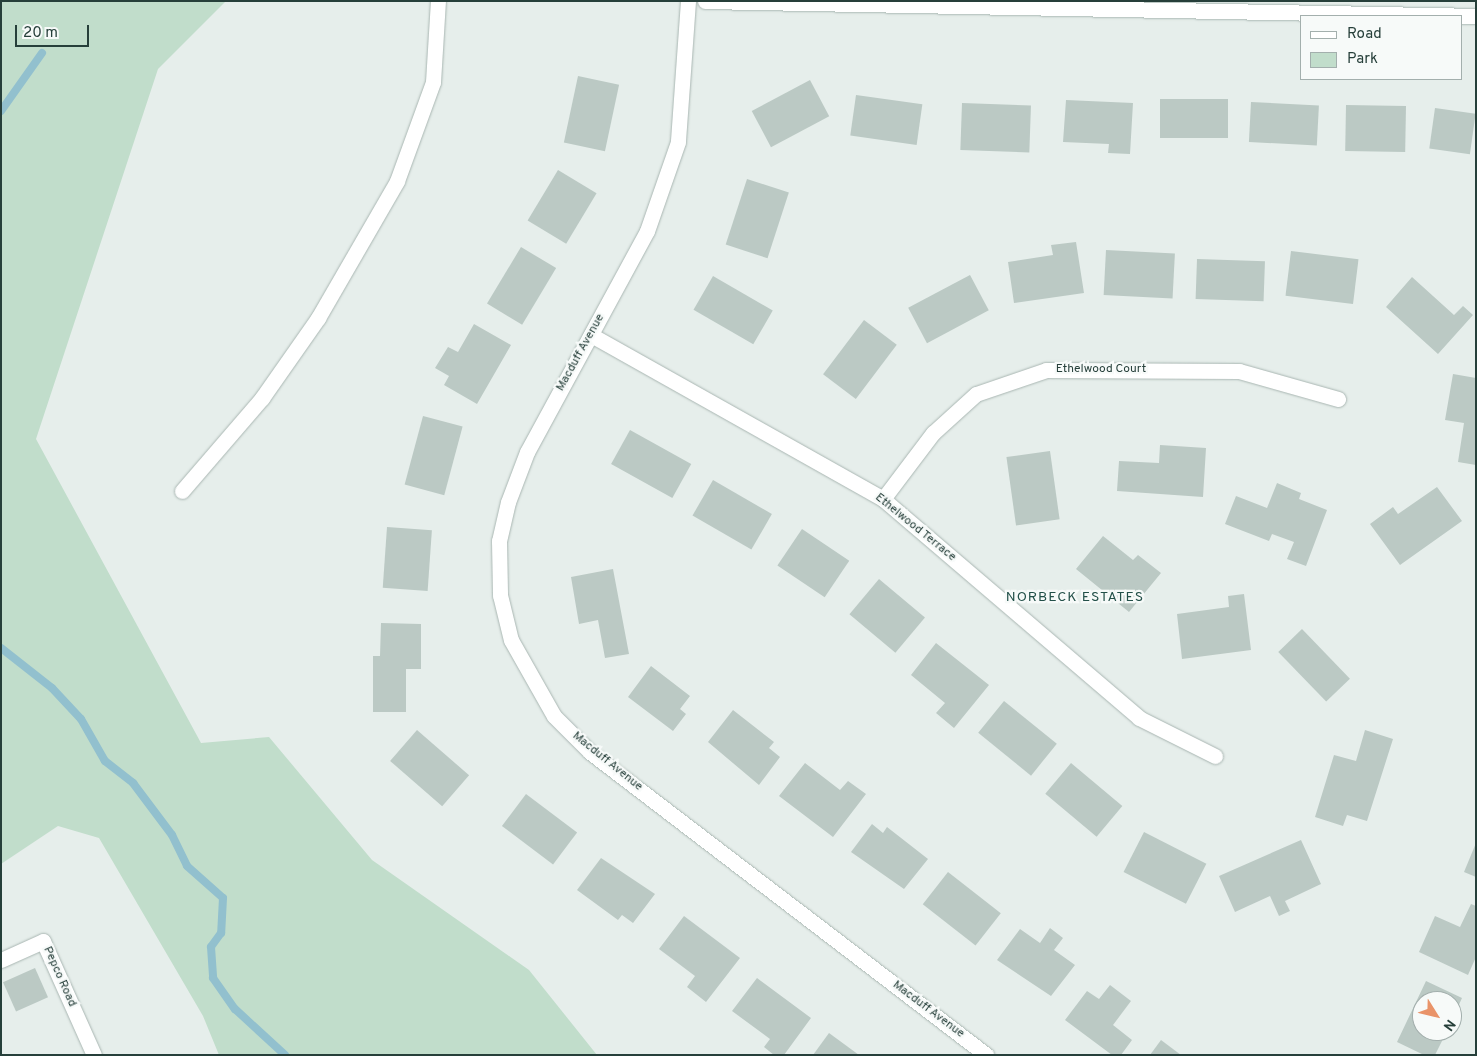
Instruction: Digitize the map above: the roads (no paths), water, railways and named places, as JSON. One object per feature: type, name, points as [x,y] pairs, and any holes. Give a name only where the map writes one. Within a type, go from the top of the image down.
[{"type":"street","points":[[182,491],[262,398],[372,230],[397,181],[433,82],[438,1]]},
{"type":"street","name":"Macduff Avenue","points":[[688,1],[678,142],[647,231],[527,452],[499,541],[500,596],[511,640],[530,680],[554,716],[590,752],[987,1055]]},
{"type":"street","points":[[705,1],[1425,15]]},
{"type":"street","points":[[1462,16],[1476,16]]},
{"type":"street","name":"Ethelwood Terrace","points":[[591,335],[883,499],[1139,718],[1215,756]]},
{"type":"street","name":"Ethelwood Court","points":[[883,499],[933,433],[976,394],[1046,370],[1239,371],[1338,399]]},
{"type":"street","name":"Pepco Road","points":[[1,960],[43,941],[94,1055]]},
{"type":"waterway","points":[[1,111],[42,53]]},
{"type":"waterway","points":[[1,648],[52,688],[81,719],[105,761],[133,783],[172,835],[187,866],[223,898],[221,933],[211,947],[213,978],[235,1009],[285,1055]]},
{"type":"district","name":"NORBECK ESTATES","points":[[1075,598]]}]
